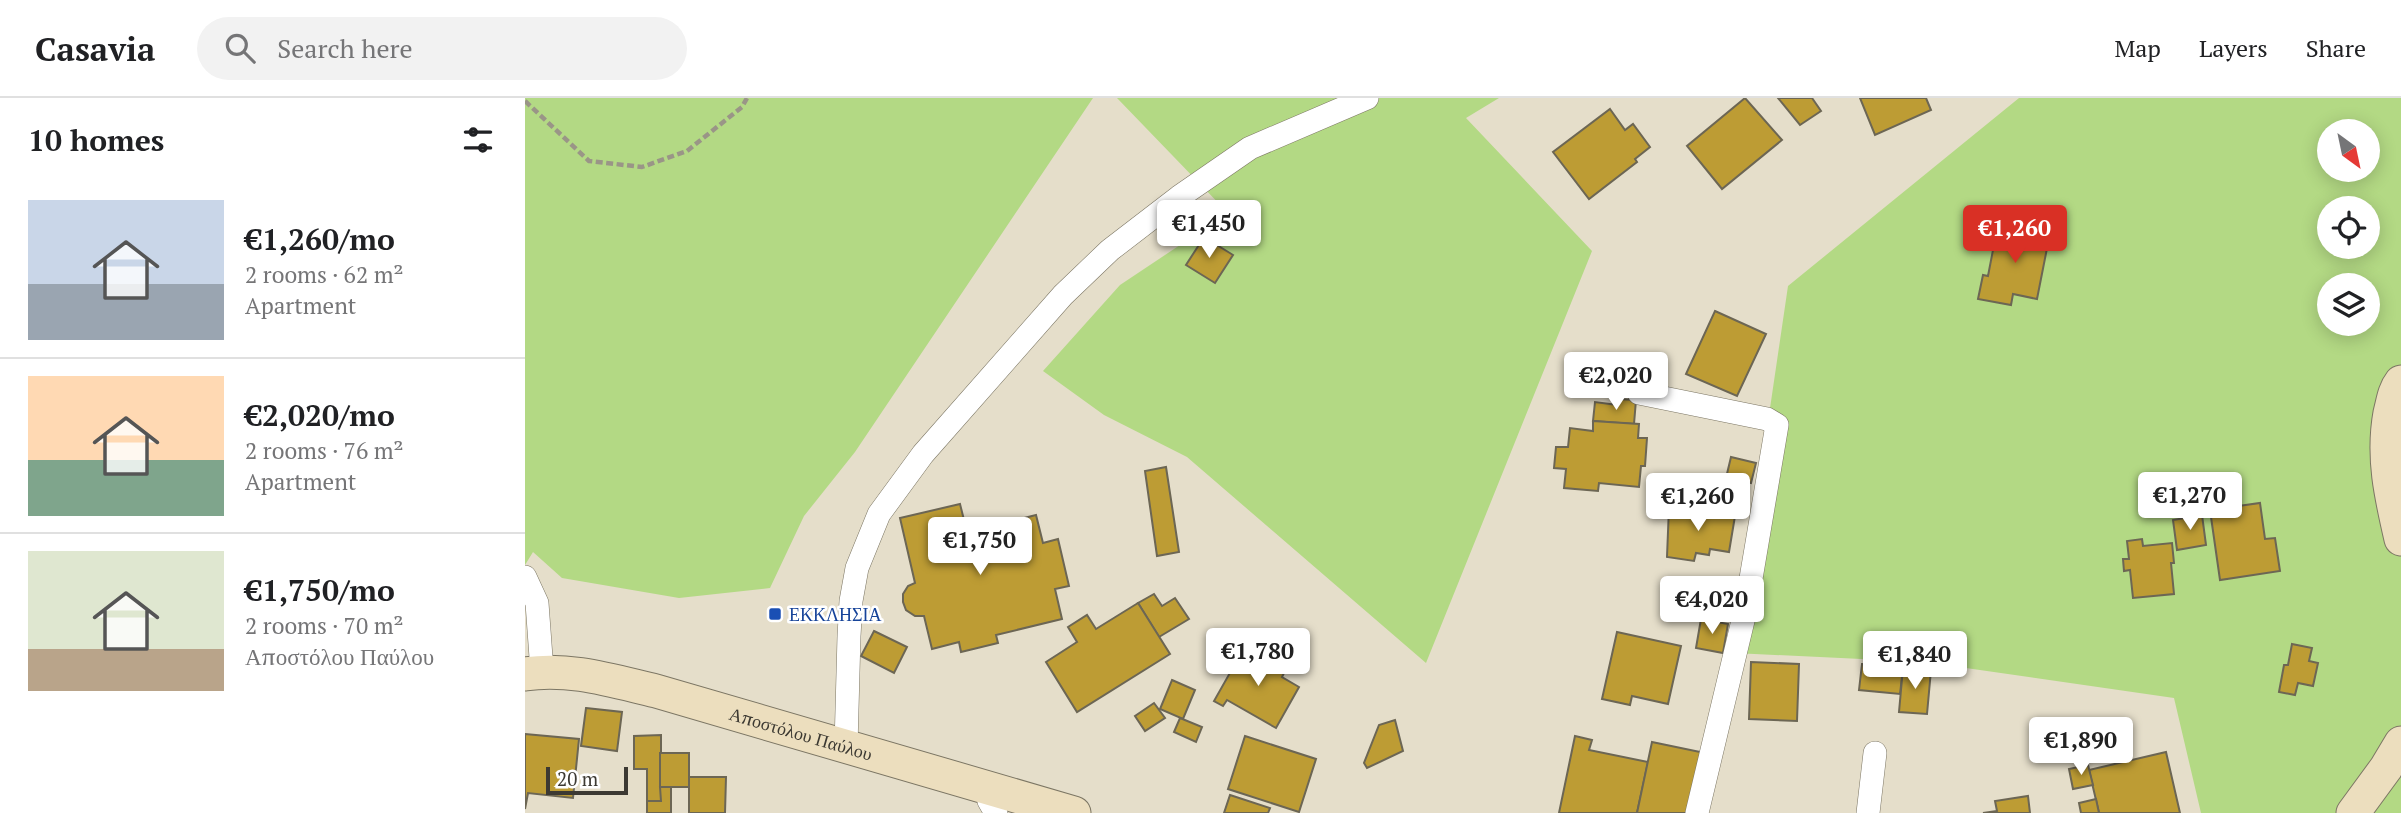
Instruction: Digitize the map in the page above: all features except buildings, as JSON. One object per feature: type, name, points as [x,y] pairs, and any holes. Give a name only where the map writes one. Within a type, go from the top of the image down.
[{"type":"street","points":[[846,746],[850,613],[857,568],[879,514],[923,454],[1063,295],[1110,250],[1249,148],[1367,98]]},
{"type":"street","points":[[2401,382],[2396,388],[2386,433],[2387,477],[2401,539]]},
{"type":"street","points":[[1639,393],[1767,419],[1777,425],[1746,608],[1697,813]]},
{"type":"street","points":[[525,577],[537,603],[534,673]]},
{"type":"street","name":"Αποστόλου Παύλου","points":[[534,673],[587,675],[656,691],[846,746],[991,801],[1074,813]]},
{"type":"street","points":[[2353,813],[2401,743]]},
{"type":"street","points":[[1868,813],[1875,753]]},
{"type":"path","points":[[525,102],[589,161],[642,167],[687,151],[742,107],[747,98]]},
{"type":"green space","points":[[525,98],[1093,98],[855,452],[804,516],[770,588],[679,598],[562,578],[533,552],[525,565]]},
{"type":"green space","points":[[1117,98],[1499,98],[1466,118],[1592,251],[1426,663],[1187,457],[1104,415],[1043,371],[1120,285],[1228,213]]},
{"type":"green space","points":[[2019,98],[2401,98],[2401,813],[2201,813],[2174,698],[1924,662],[1734,653],[1788,286]]},
{"type":"place","name":"ΕΚΚΛΗΣΙΑ","points":[[775,614]]}]
